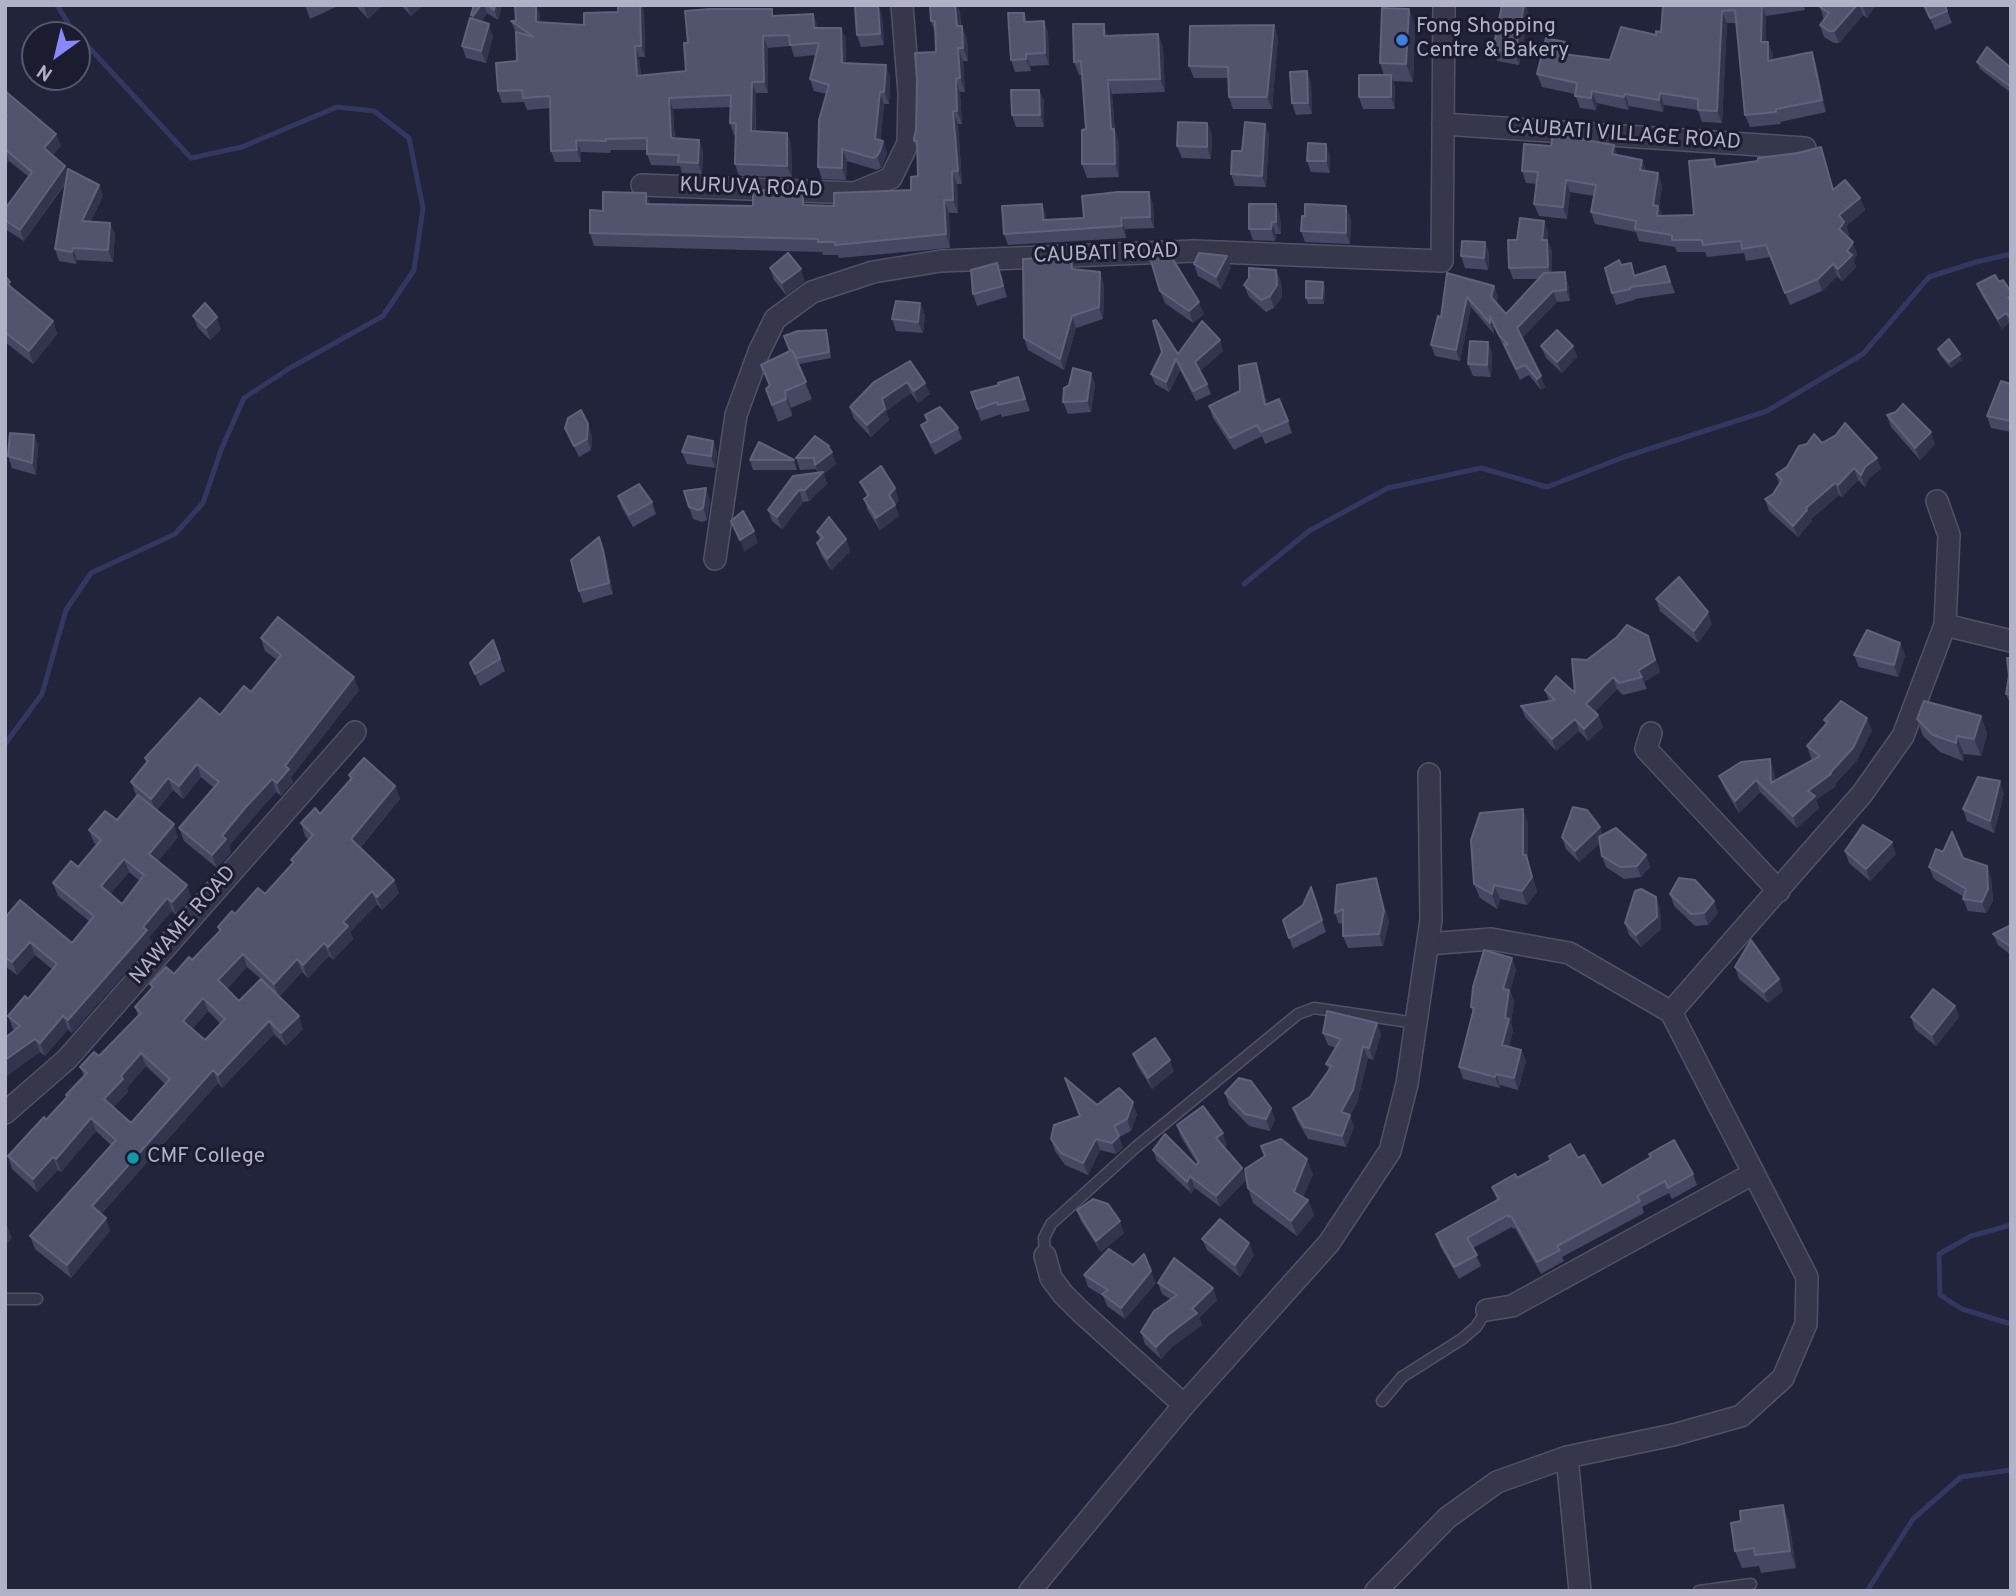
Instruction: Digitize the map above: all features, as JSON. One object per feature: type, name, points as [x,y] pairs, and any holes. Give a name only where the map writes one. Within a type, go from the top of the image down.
[{"type":"street","name":"KURUVA ROAD","points":[[642,185],[855,193],[891,178],[908,143],[909,93],[902,5]]},
{"type":"street","name":"CAUBATI ROAD","points":[[715,559],[736,415],[759,352],[775,319],[812,292],[873,272],[941,261],[1194,251],[1442,261],[1444,5]]},
{"type":"street","name":"CAUBATI VILLAGE ROAD","points":[[1443,124],[1805,149]]},
{"type":"street","points":[[1671,1012],[1862,794],[1903,736],[1945,625],[1949,535],[1937,502]]},
{"type":"street","points":[[1945,625],[2011,641]]},
{"type":"street","name":"NAWAME ROAD","points":[[5,1113],[66,1059],[355,732]]},
{"type":"street","points":[[1651,733],[1646,749],[1779,891]]},
{"type":"street","points":[[1030,1591],[1184,1405],[1329,1243],[1390,1151],[1407,1084],[1431,920],[1429,774]]},
{"type":"street","points":[[1376,1591],[1447,1518],[1497,1482],[1567,1457],[1673,1435],[1741,1416],[1783,1378],[1806,1324],[1807,1277],[1671,1012],[1569,953],[1491,939],[1428,944]]},
{"type":"street","points":[[1487,1310],[1512,1306],[1754,1173]]},
{"type":"street","points":[[1045,1255],[1051,1278],[1063,1294],[1184,1405]]},
{"type":"street","points":[[1567,1457],[1580,1591]]},
{"type":"lane","points":[[1045,1255],[1044,1238],[1051,1224],[1146,1139],[1303,1011],[1314,1009],[1416,1023]]},
{"type":"lane","points":[[5,1299],[37,1299]]},
{"type":"lane","points":[[1382,1401],[1402,1377],[1462,1339],[1476,1327],[1487,1310]]},
{"type":"lane","points":[[1699,1591],[1751,1584]]},
{"type":"building","points":[[474,5],[481,5],[473,16],[471,15]]},
{"type":"building","points":[[515,5],[536,5],[536,22],[584,25],[584,13],[618,12],[618,5],[640,5],[641,46],[635,46],[637,76],[686,71],[684,43],[688,43],[685,11],[772,9],[772,16],[813,14],[814,28],[841,28],[842,63],[886,65],[875,139],[883,141],[880,151],[873,158],[842,149],[842,168],[818,167],[819,120],[829,85],[810,79],[819,43],[790,45],[789,35],[763,36],[764,82],[752,82],[751,131],[787,133],[787,166],[735,164],[736,123],[730,123],[731,95],[669,98],[671,138],[699,140],[698,163],[678,162],[679,155],[647,154],[647,138],[576,140],[577,150],[551,151],[550,96],[523,98],[522,90],[498,91],[496,63],[517,61],[516,32],[534,37],[511,21],[516,21]]},
{"type":"building","points":[[878,5],[880,34],[857,35],[855,6]]},
{"type":"building","points":[[930,5],[955,5],[957,26],[962,26],[963,48],[958,48],[960,78],[956,79],[957,111],[953,111],[958,171],[952,171],[953,200],[944,200],[946,234],[835,245],[835,242],[818,242],[818,239],[590,233],[590,210],[603,211],[603,192],[646,193],[646,204],[753,206],[753,192],[787,191],[787,195],[803,195],[803,205],[834,206],[834,193],[911,190],[911,177],[918,176],[917,141],[914,141],[917,80],[915,53],[936,52],[935,21],[931,21]]},
{"type":"building","points":[[1502,5],[1524,5],[1515,53],[1493,49]]},
{"type":"building","points":[[1663,5],[1762,5],[1761,42],[1768,42],[1768,61],[1812,52],[1822,100],[1776,109],[1776,112],[1745,115],[1735,10],[1722,11],[1717,111],[1698,110],[1698,99],[1660,93],[1659,100],[1592,91],[1591,98],[1575,96],[1577,83],[1537,74],[1546,38],[1565,42],[1563,54],[1610,60],[1621,27],[1656,35],[1656,31],[1661,32]]},
{"type":"building","points":[[1857,5],[1834,31],[1829,31],[1820,25],[1829,13],[1820,7]]},
{"type":"building","points":[[1924,5],[1945,5],[1947,11],[1930,18]]},
{"type":"building","points":[[1382,8],[1409,9],[1406,64],[1380,63]]},
{"type":"building","points":[[1008,13],[1024,13],[1024,22],[1044,21],[1045,53],[1026,54],[1026,59],[1011,60]]},
{"type":"building","points":[[470,18],[489,24],[481,51],[462,46]]},
{"type":"building","points":[[1073,24],[1104,24],[1104,36],[1158,34],[1160,79],[1108,80],[1115,164],[1082,164],[1082,130],[1086,129],[1081,61],[1074,62]]},
{"type":"building","points":[[1274,25],[1267,97],[1229,97],[1228,67],[1189,66],[1190,26]]},
{"type":"building","points":[[1987,47],[2011,68],[2011,87],[1977,62]]},
{"type":"building","points":[[1307,71],[1308,103],[1292,103],[1290,72]]},
{"type":"building","points":[[1359,75],[1391,75],[1391,97],[1359,97]]},
{"type":"building","points":[[1011,90],[1039,90],[1040,115],[1012,115]]},
{"type":"building","points":[[5,91],[56,134],[44,148],[65,166],[20,230],[5,220],[5,209],[32,172],[5,149]]},
{"type":"building","points":[[1178,122],[1207,123],[1207,147],[1177,146]]},
{"type":"building","points":[[1245,122],[1265,124],[1262,176],[1231,174],[1232,151],[1242,151]]},
{"type":"building","points":[[1553,133],[1574,134],[1574,138],[1614,145],[1612,154],[1642,160],[1640,170],[1658,173],[1653,205],[1658,206],[1657,216],[1694,215],[1689,161],[1714,159],[1715,167],[1821,147],[1833,190],[1845,180],[1860,198],[1839,215],[1844,222],[1839,229],[1853,242],[1847,251],[1852,255],[1838,269],[1833,264],[1818,279],[1785,293],[1766,245],[1742,249],[1741,241],[1703,245],[1702,240],[1672,240],[1672,235],[1635,229],[1636,221],[1591,212],[1596,185],[1566,180],[1563,207],[1534,204],[1538,172],[1522,171],[1524,144],[1551,146]]},
{"type":"building","points":[[1308,143],[1326,144],[1326,161],[1307,161]]},
{"type":"building","points":[[68,169],[99,185],[82,221],[110,223],[108,250],[73,248],[72,252],[55,249]]},
{"type":"building","points":[[1149,192],[1150,217],[1121,218],[1122,226],[1004,234],[1002,206],[1042,204],[1043,220],[1084,218],[1082,196]]},
{"type":"building","points":[[1249,204],[1276,204],[1276,222],[1272,222],[1271,229],[1249,229]]},
{"type":"building","points":[[1305,204],[1346,206],[1346,233],[1301,231]]},
{"type":"building","points":[[1520,218],[1544,221],[1542,240],[1547,240],[1548,267],[1509,268],[1508,240],[1517,240]]},
{"type":"building","points":[[1462,241],[1485,242],[1484,258],[1461,256]]},
{"type":"building","points":[[788,253],[801,269],[782,283],[770,268]]},
{"type":"building","points":[[1169,253],[1199,302],[1189,311],[1160,291],[1149,254]]},
{"type":"building","points":[[1199,253],[1227,256],[1216,277],[1194,264]]},
{"type":"building","points":[[1071,257],[1072,269],[1100,272],[1099,307],[1072,316],[1060,359],[1024,338],[1023,259]]},
{"type":"building","points":[[1619,260],[1621,265],[1631,263],[1634,276],[1665,266],[1670,282],[1630,287],[1612,293],[1605,268]]},
{"type":"building","points":[[997,263],[1003,286],[973,294],[971,270]]},
{"type":"building","points":[[1249,268],[1276,270],[1277,285],[1270,296],[1261,300],[1244,285],[1249,278]]},
{"type":"building","points":[[1565,272],[1566,290],[1553,291],[1517,328],[1541,376],[1537,379],[1525,365],[1516,369],[1504,344],[1508,345],[1499,335],[1490,316],[1490,323],[1467,297],[1456,350],[1431,345],[1438,316],[1441,317],[1447,273],[1494,286],[1491,297],[1506,314],[1544,273]]},
{"type":"building","points":[[1995,275],[1999,282],[2003,280],[2011,292],[2008,298],[2011,302],[2011,318],[2006,313],[1998,319],[1977,284]]},
{"type":"building","points":[[5,276],[10,282],[7,284],[53,321],[29,351],[5,332]]},
{"type":"building","points":[[1306,281],[1323,282],[1322,298],[1306,298]]},
{"type":"building","points":[[896,301],[920,303],[918,322],[892,319]]},
{"type":"building","points":[[205,303],[217,317],[206,328],[193,316]]},
{"type":"building","points":[[1156,320],[1178,354],[1202,321],[1220,340],[1195,362],[1207,384],[1193,391],[1176,359],[1166,382],[1151,374],[1162,352],[1153,321]]},
{"type":"building","points":[[826,330],[829,352],[797,358],[792,350],[790,351],[784,336],[798,331]]},
{"type":"building","points":[[1557,330],[1573,346],[1557,362],[1541,346]]},
{"type":"building","points":[[1949,339],[1960,354],[1949,362],[1938,349]]},
{"type":"building","points":[[1470,341],[1488,342],[1487,365],[1468,364]]},
{"type":"building","points":[[792,350],[806,382],[785,391],[786,399],[772,405],[766,389],[770,385],[761,365]]},
{"type":"building","points":[[910,361],[925,383],[914,391],[907,382],[882,399],[885,409],[867,425],[850,407],[874,382]]},
{"type":"building","points":[[1256,363],[1265,405],[1279,399],[1288,421],[1261,432],[1257,425],[1230,438],[1209,406],[1240,391],[1239,366]]},
{"type":"building","points":[[1073,368],[1091,373],[1087,401],[1063,402],[1064,388],[1069,385]]},
{"type":"building","points":[[1018,377],[1025,399],[998,405],[997,402],[977,409],[971,392]]},
{"type":"building","points":[[2001,381],[2011,384],[2011,421],[1987,416]]},
{"type":"building","points":[[1903,404],[1931,432],[1915,448],[1887,415],[1896,412]]},
{"type":"building","points":[[940,407],[958,428],[931,443],[921,425],[928,421],[925,415]]},
{"type":"building","points":[[581,410],[588,424],[587,439],[574,446],[565,428],[568,418]]},
{"type":"building","points":[[1845,423],[1877,458],[1865,467],[1861,475],[1854,468],[1838,485],[1835,483],[1806,508],[1793,526],[1765,499],[1773,494],[1782,480],[1776,474],[1787,467],[1799,446],[1807,444],[1814,434],[1822,443],[1836,435]]},
{"type":"building","points":[[10,433],[34,435],[32,463],[8,456]]},
{"type":"building","points":[[688,436],[713,441],[711,456],[682,452]]},
{"type":"building","points":[[815,436],[829,446],[832,452],[815,465],[814,458],[796,458]]},
{"type":"building","points":[[759,442],[794,460],[750,460]]},
{"type":"building","points":[[881,466],[895,488],[889,495],[895,505],[876,518],[864,499],[869,495],[860,482]]},
{"type":"building","points":[[823,472],[805,490],[799,490],[777,517],[768,510],[793,476]]},
{"type":"building","points":[[639,484],[652,502],[629,515],[618,496]]},
{"type":"building","points":[[706,488],[703,508],[698,510],[689,507],[684,491]]},
{"type":"building","points":[[743,511],[754,531],[740,540],[731,521]]},
{"type":"building","points":[[829,517],[846,539],[827,559],[817,543],[823,537],[817,532]]},
{"type":"building","points":[[599,537],[609,583],[579,591],[571,560]]},
{"type":"building","points":[[1679,577],[1708,612],[1694,631],[1656,599]]},
{"type":"building","points":[[278,617],[354,677],[285,766],[289,769],[277,783],[272,779],[244,809],[222,836],[226,839],[212,855],[179,828],[219,782],[197,764],[179,786],[168,778],[151,799],[131,782],[148,761],[145,758],[200,698],[220,715],[244,686],[251,692],[281,655],[261,638]]},
{"type":"building","points":[[1627,625],[1648,636],[1655,660],[1638,671],[1642,677],[1619,683],[1613,677],[1586,704],[1598,715],[1584,729],[1575,719],[1552,739],[1521,706],[1555,700],[1545,690],[1556,676],[1575,693],[1572,659],[1587,660],[1617,637]]},
{"type":"building","points":[[1867,630],[1900,643],[1894,665],[1854,655]]},
{"type":"building","points":[[493,640],[500,659],[475,674],[470,663]]},
{"type":"building","points":[[2007,658],[2011,658],[2011,695],[2006,694],[2009,676]]},
{"type":"building","points":[[1841,701],[1867,718],[1853,748],[1831,774],[1808,791],[1815,796],[1793,816],[1756,780],[1735,801],[1719,776],[1741,762],[1770,759],[1771,783],[1820,756],[1807,746],[1828,722],[1824,720]]},
{"type":"building","points":[[1924,701],[1981,716],[1974,739],[1957,736],[1956,743],[1933,735],[1917,719]]},
{"type":"building","points":[[364,758],[395,786],[351,839],[394,880],[377,897],[372,891],[343,922],[348,926],[328,947],[324,943],[303,965],[297,959],[274,984],[243,954],[218,980],[239,1001],[261,979],[299,1016],[281,1033],[269,1021],[218,1075],[213,1070],[92,1206],[106,1218],[67,1265],[30,1236],[116,1140],[91,1118],[56,1159],[53,1157],[33,1179],[8,1156],[44,1117],[46,1120],[87,1073],[80,1067],[94,1052],[99,1056],[141,1013],[135,1007],[153,987],[150,984],[166,967],[174,974],[189,957],[192,960],[221,930],[218,927],[232,911],[235,914],[258,888],[265,894],[294,862],[291,860],[313,835],[301,823],[315,808],[320,814],[352,778],[349,775]],"holes":[[[203,998],[225,1019],[205,1040],[183,1021]],[[141,1053],[170,1079],[131,1123],[104,1099],[123,1079],[121,1076]]]},
{"type":"building","points":[[1978,777],[2000,781],[1990,821],[1963,809]]},
{"type":"building","points":[[138,795],[174,824],[149,854],[187,885],[172,902],[167,898],[143,927],[147,930],[68,1020],[63,1016],[40,1043],[35,1039],[5,1060],[5,1038],[20,1026],[8,1016],[25,996],[28,999],[57,964],[30,942],[12,962],[5,957],[5,918],[20,900],[72,943],[94,916],[53,883],[71,861],[78,867],[101,840],[89,830],[105,811],[117,820]],"holes":[[[124,859],[144,875],[122,904],[101,886]]]},
{"type":"building","points":[[1573,807],[1587,810],[1600,827],[1575,851],[1562,837]]},
{"type":"building","points":[[1523,809],[1523,855],[1526,855],[1532,877],[1522,891],[1494,885],[1492,894],[1474,884],[1471,840],[1480,813]]},
{"type":"building","points":[[1863,825],[1892,842],[1866,869],[1845,851]]},
{"type":"building","points":[[1616,828],[1646,855],[1637,866],[1620,867],[1602,856],[1599,837]]},
{"type":"building","points":[[1952,832],[1963,858],[1987,866],[1988,889],[1982,902],[1963,899],[1966,889],[1929,867],[1936,849],[1943,852]]},
{"type":"building","points":[[1376,878],[1384,911],[1379,934],[1343,936],[1343,909],[1335,913],[1337,885]]},
{"type":"building","points":[[1679,878],[1695,880],[1714,901],[1704,913],[1691,914],[1670,894]]},
{"type":"building","points":[[1311,887],[1322,920],[1289,938],[1283,920],[1303,905]]},
{"type":"building","points":[[1641,889],[1656,897],[1657,917],[1636,935],[1625,923],[1635,891]]},
{"type":"building","points":[[2011,925],[2011,947],[1993,934]]},
{"type":"building","points":[[1751,940],[1779,979],[1764,992],[1735,967]]},
{"type":"building","points":[[1484,950],[1512,958],[1503,989],[1509,990],[1505,1018],[1509,1019],[1502,1045],[1521,1050],[1514,1078],[1496,1074],[1495,1077],[1459,1067],[1474,1008],[1471,1007],[1473,987]]},
{"type":"building","points":[[1933,989],[1955,1006],[1932,1035],[1911,1017]]},
{"type":"building","points":[[1327,1011],[1377,1023],[1369,1048],[1363,1046],[1353,1090],[1341,1112],[1350,1115],[1342,1136],[1304,1127],[1293,1108],[1310,1097],[1332,1066],[1326,1064],[1341,1039],[1323,1033]]},
{"type":"building","points":[[1155,1038],[1170,1060],[1148,1078],[1133,1054]]},
{"type":"building","points":[[1065,1078],[1097,1105],[1119,1088],[1133,1102],[1127,1119],[1114,1126],[1119,1136],[1112,1143],[1096,1139],[1083,1163],[1061,1153],[1051,1139],[1054,1125],[1080,1116]]},
{"type":"building","points":[[1239,1078],[1251,1081],[1271,1108],[1266,1119],[1245,1114],[1225,1093]]},
{"type":"building","points":[[1203,1106],[1223,1133],[1216,1138],[1242,1168],[1216,1196],[1190,1176],[1187,1182],[1153,1150],[1165,1134],[1196,1165],[1199,1162],[1177,1125]]},
{"type":"building","points":[[1281,1139],[1307,1159],[1294,1192],[1308,1200],[1291,1221],[1248,1188],[1245,1169],[1265,1156],[1261,1146]]},
{"type":"building","points":[[1674,1140],[1693,1174],[1668,1188],[1665,1181],[1637,1196],[1640,1201],[1557,1246],[1560,1250],[1537,1262],[1508,1215],[1467,1238],[1477,1255],[1454,1267],[1436,1234],[1499,1199],[1492,1187],[1515,1174],[1517,1178],[1551,1160],[1549,1156],[1570,1144],[1578,1158],[1584,1155],[1602,1186]]},
{"type":"building","points":[[1093,1199],[1108,1204],[1120,1221],[1096,1241],[1077,1210]]},
{"type":"building","points":[[1220,1219],[1249,1243],[1235,1265],[1202,1239]]},
{"type":"building","points":[[1109,1249],[1133,1265],[1144,1254],[1151,1271],[1121,1308],[1102,1294],[1108,1290],[1084,1275]]},
{"type":"building","points":[[1174,1258],[1213,1288],[1192,1309],[1197,1313],[1156,1347],[1141,1332],[1154,1311],[1177,1295],[1158,1283]]},
{"type":"building","points":[[1783,1505],[1790,1551],[1755,1555],[1754,1548],[1735,1551],[1731,1523],[1741,1521],[1740,1511]]},
{"type":"waterway","points":[[5,744],[42,694],[66,610],[91,573],[175,534],[203,503],[221,450],[244,398],[290,368],[383,316],[414,270],[423,208],[409,138],[374,111],[337,107],[242,147],[191,158],[71,28],[57,5]]},
{"type":"waterway","points":[[1244,584],[1309,531],[1388,488],[1481,468],[1547,487],[1624,457],[1767,411],[1863,354],[1929,277],[2011,254]]},
{"type":"waterway","points":[[2011,1225],[1971,1236],[1939,1254],[1940,1295],[1962,1309],[2011,1324]]},
{"type":"waterway","points":[[1867,1591],[1913,1519],[1961,1477],[2011,1470]]},
{"type":"place","name":"Fong Shopping Centre & Bakery","points":[[1402,40]]},
{"type":"place","name":"CMF College","points":[[133,1158]]}]
